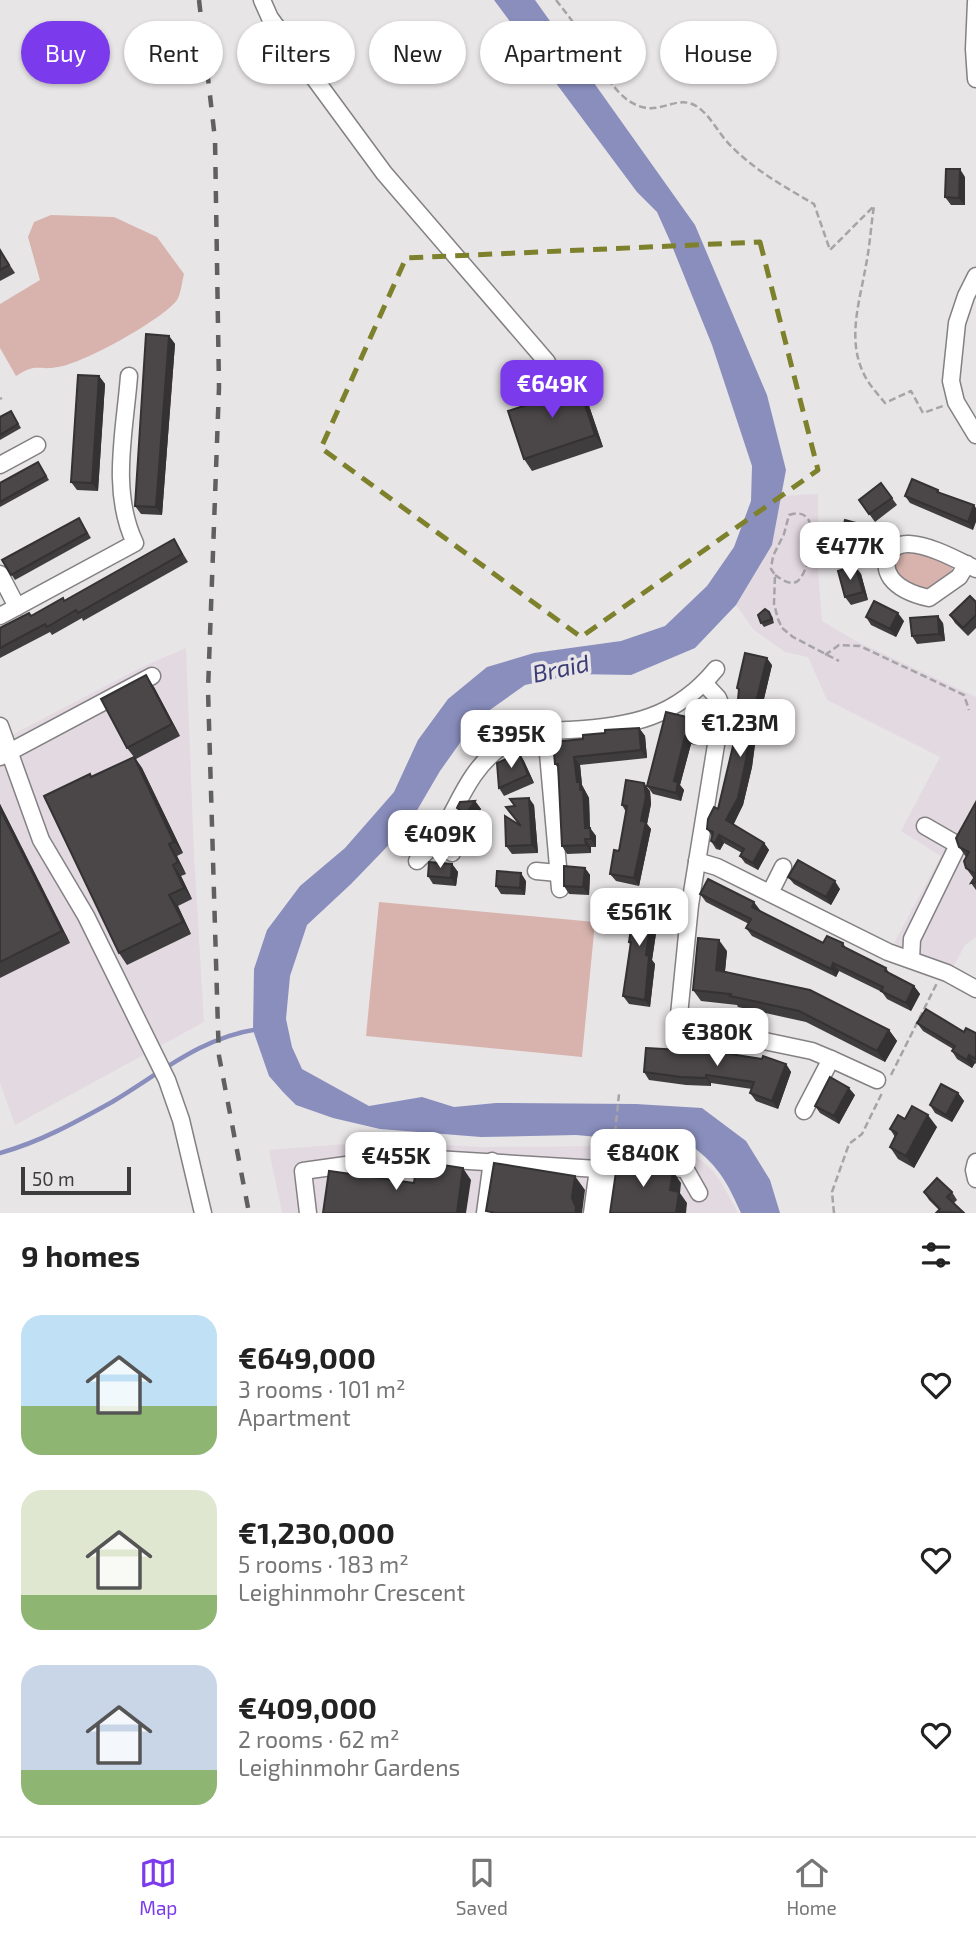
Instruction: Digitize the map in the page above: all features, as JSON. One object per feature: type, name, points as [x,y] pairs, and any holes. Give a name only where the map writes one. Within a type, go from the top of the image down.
[{"type":"street","points":[[262,0],[270,18],[384,173],[547,362]]},
{"type":"street","points":[[976,2],[976,79]]},
{"type":"street","points":[[976,276],[957,323],[951,381],[956,402],[976,435]]},
{"type":"street","points":[[0,616],[135,542],[121,505],[129,376]]},
{"type":"street","points":[[0,465],[37,445]]},
{"type":"street","points":[[909,544],[971,567],[929,598],[902,588],[891,578],[886,567],[892,550],[899,545],[909,544]]},
{"type":"street","points":[[0,574],[17,607]]},
{"type":"street","points":[[417,861],[435,841],[470,777],[503,745],[523,736],[629,724],[664,712],[704,683],[716,669]]},
{"type":"street","points":[[5,754],[152,676]]},
{"type":"street","points":[[704,683],[718,698],[722,708],[697,861],[678,1013],[679,1030],[693,1036],[736,1035],[812,1051],[877,1080]]},
{"type":"street","points":[[0,726],[5,754],[41,841],[86,916],[167,1080],[181,1120],[203,1213]]},
{"type":"street","points":[[536,872],[559,881],[546,732]]},
{"type":"street","points":[[911,959],[912,939],[958,845],[925,826]]},
{"type":"street","points":[[435,841],[452,853]]},
{"type":"street","points":[[697,861],[716,867],[888,952],[947,973],[976,989]]},
{"type":"street","points":[[770,893],[783,867]]},
{"type":"street","points":[[804,1111],[831,1059]]},
{"type":"street","points":[[606,1213],[613,1152],[686,1170],[699,1193]]},
{"type":"street","points":[[308,1213],[303,1171],[403,1157],[598,1169],[592,1213]]},
{"type":"street","points":[[485,1213],[492,1161]]},
{"type":"street","points":[[976,1162],[976,1179]]},
{"type":"path","points":[[556,0],[585,40],[610,82],[627,101],[645,108],[661,108],[678,101],[699,108],[741,156],[773,180],[814,204],[830,250],[874,205],[857,311],[858,358],[862,371],[885,403],[911,391],[923,413],[956,402]]},
{"type":"path","points":[[775,575],[790,583],[795,583],[802,577],[810,550],[812,530],[811,521],[805,514],[797,512],[789,515],[773,556],[771,569],[775,575],[774,604],[782,628],[793,637],[839,661]]},
{"type":"path","points":[[825,655],[839,646],[860,646],[964,695],[969,710]]},
{"type":"path","points":[[613,1152],[619,1094]]},
{"type":"highlighted area","points":[[760,242],[818,470],[581,637],[321,448],[406,258]]},
{"type":"shaded area","points":[[51,215],[114,217],[157,237],[184,274],[177,300],[121,340],[69,364],[33,368],[16,376],[0,348],[0,304],[40,280],[28,237],[34,222]]},
{"type":"shaded area","points":[[818,494],[818,570],[822,621],[856,641],[976,697],[976,937],[965,945],[953,967],[894,943],[941,856],[901,831],[940,757],[827,700],[808,657],[785,652],[754,630],[736,605],[772,545],[781,496]]},
{"type":"shaded area","points":[[913,551],[952,566],[953,574],[929,591],[905,582],[897,574],[893,560],[900,553]]},
{"type":"shaded area","points":[[186,648],[204,1022],[15,1125],[0,1083],[0,741],[142,667]]},
{"type":"shaded area","points":[[379,902],[595,922],[582,1057],[366,1036]]},
{"type":"shaded area","points":[[384,1141],[480,1147],[667,1147],[694,1154],[712,1170],[738,1213],[282,1213],[269,1150]]},
{"type":"water","points":[[494,0],[535,0],[550,21],[510,21]]},
{"type":"water","name":"Braid","points":[[557,84],[595,84],[695,225],[767,395],[786,470],[772,545],[736,605],[695,648],[631,675],[576,674],[525,685],[477,719],[440,771],[409,824],[307,925],[290,976],[286,1019],[292,1047],[302,1069],[369,1106],[422,1097],[454,1107],[496,1103],[636,1104],[702,1108],[746,1141],[770,1180],[780,1213],[741,1213],[729,1187],[716,1169],[679,1136],[643,1141],[576,1135],[481,1137],[380,1129],[333,1118],[296,1105],[283,1092],[269,1076],[253,1030],[254,969],[267,930],[300,886],[345,848],[394,792],[418,740],[448,699],[487,667],[534,653],[621,641],[665,626],[707,586],[734,547],[751,501],[752,466],[712,345],[670,241],[657,212],[637,192]]},
{"type":"building","points":[[946,169],[960,169],[959,198],[945,197]]},
{"type":"building","points":[[0,250],[9,265],[0,270]]},
{"type":"building","points":[[146,334],[169,336],[156,507],[135,506]]},
{"type":"building","points":[[78,375],[99,376],[92,483],[71,482]]},
{"type":"building","points":[[575,376],[595,435],[524,459],[508,411],[548,398],[544,387]]},
{"type":"building","points":[[11,411],[18,424],[0,435],[0,417]]},
{"type":"building","points":[[38,462],[46,476],[0,502],[0,483]]},
{"type":"building","points":[[912,479],[938,490],[937,492],[974,505],[968,522],[905,496]]},
{"type":"building","points":[[881,483],[892,498],[869,514],[859,500]]},
{"type":"building","points":[[79,518],[87,533],[11,575],[2,560]]},
{"type":"building","points":[[845,520],[863,525],[855,552],[838,547]]},
{"type":"building","points":[[174,539],[182,554],[78,613],[76,610],[47,627],[45,624],[0,648],[0,628],[29,613],[31,616],[63,598],[64,601]]},
{"type":"building","points":[[855,566],[863,592],[845,597],[838,571]]},
{"type":"building","points":[[970,596],[976,602],[976,615],[963,628],[950,615]]},
{"type":"building","points":[[874,601],[898,613],[890,629],[866,617]]},
{"type":"building","points":[[765,609],[772,619],[761,623],[758,615]]},
{"type":"building","points":[[938,616],[939,634],[912,636],[910,618]]},
{"type":"building","points":[[745,653],[767,658],[757,698],[760,699],[757,722],[751,721],[738,798],[726,820],[764,843],[753,863],[740,856],[744,849],[719,835],[715,843],[711,841],[713,832],[707,829],[714,807],[718,809],[734,742],[737,688]]},
{"type":"building","points":[[146,675],[172,724],[127,748],[101,699]]},
{"type":"building","points":[[666,712],[695,719],[691,737],[685,736],[674,781],[678,782],[676,793],[647,786]]},
{"type":"building","points":[[639,728],[641,750],[574,757],[577,782],[580,782],[580,790],[583,790],[585,828],[590,828],[591,839],[585,839],[586,845],[562,846],[558,764],[555,764],[553,742],[583,739],[583,735],[605,733],[605,730]]},
{"type":"building","points":[[519,753],[528,775],[499,788],[497,763]]},
{"type":"building","points":[[134,757],[174,842],[169,844],[178,862],[173,865],[184,888],[169,895],[183,922],[119,953],[44,796]]},
{"type":"building","points":[[626,780],[644,783],[646,796],[641,821],[646,822],[634,878],[610,874],[614,850],[619,851],[627,806],[622,805]]},
{"type":"building","points":[[529,798],[532,845],[506,846],[505,816],[521,826],[506,807],[515,806],[510,799]]},
{"type":"building","points":[[475,801],[466,814],[457,808],[460,802]]},
{"type":"building","points":[[976,802],[976,874],[966,868],[964,861],[969,852],[959,847],[956,838]]},
{"type":"building","points":[[0,809],[62,931],[0,962]]},
{"type":"building","points":[[464,819],[480,828],[474,838],[470,836],[466,841],[455,835]]},
{"type":"building","points":[[798,860],[835,881],[826,897],[788,877]]},
{"type":"building","points":[[429,862],[452,864],[451,878],[428,876]]},
{"type":"building","points":[[564,866],[585,868],[583,887],[564,886]]},
{"type":"building","points":[[497,871],[521,873],[520,888],[496,886]]},
{"type":"building","points":[[708,879],[754,902],[752,907],[823,943],[827,936],[886,968],[885,971],[914,986],[906,1003],[881,991],[883,987],[833,963],[831,969],[746,928],[751,919],[700,894]]},
{"type":"building","points":[[634,895],[654,899],[646,955],[649,956],[645,1000],[623,996],[631,942],[633,915],[630,915]]},
{"type":"building","points":[[698,938],[719,940],[716,970],[810,990],[889,1030],[877,1051],[799,1011],[730,996],[731,994],[693,990]]},
{"type":"building","points":[[926,1009],[964,1032],[966,1028],[976,1033],[976,1059],[969,1055],[967,1060],[952,1051],[955,1046],[917,1023]]},
{"type":"building","points":[[646,1048],[717,1052],[762,1059],[763,1056],[786,1064],[772,1101],[750,1093],[754,1082],[706,1075],[706,1078],[681,1077],[644,1072]]},
{"type":"building","points":[[830,1077],[849,1088],[834,1116],[815,1106]]},
{"type":"building","points":[[941,1084],[958,1093],[946,1115],[930,1105]]},
{"type":"building","points":[[912,1106],[928,1115],[906,1156],[890,1147],[897,1133],[890,1129],[898,1115],[905,1119]]},
{"type":"building","points":[[618,1158],[671,1168],[673,1171],[670,1190],[679,1192],[676,1213],[610,1213]]},
{"type":"building","points":[[417,1161],[463,1168],[457,1213],[323,1213],[329,1171],[414,1183]]},
{"type":"building","points":[[494,1163],[575,1176],[572,1198],[576,1207],[575,1213],[486,1211]]},
{"type":"building","points":[[937,1178],[952,1192],[947,1197],[964,1213],[937,1212],[940,1209],[924,1192]]},
{"type":"waterway","points":[[0,1153],[44,1137],[85,1117],[200,1048],[219,1039],[259,1029]]},
{"type":"railway","points":[[199,0],[215,139],[219,387],[208,690],[219,1056],[249,1213]]}]
